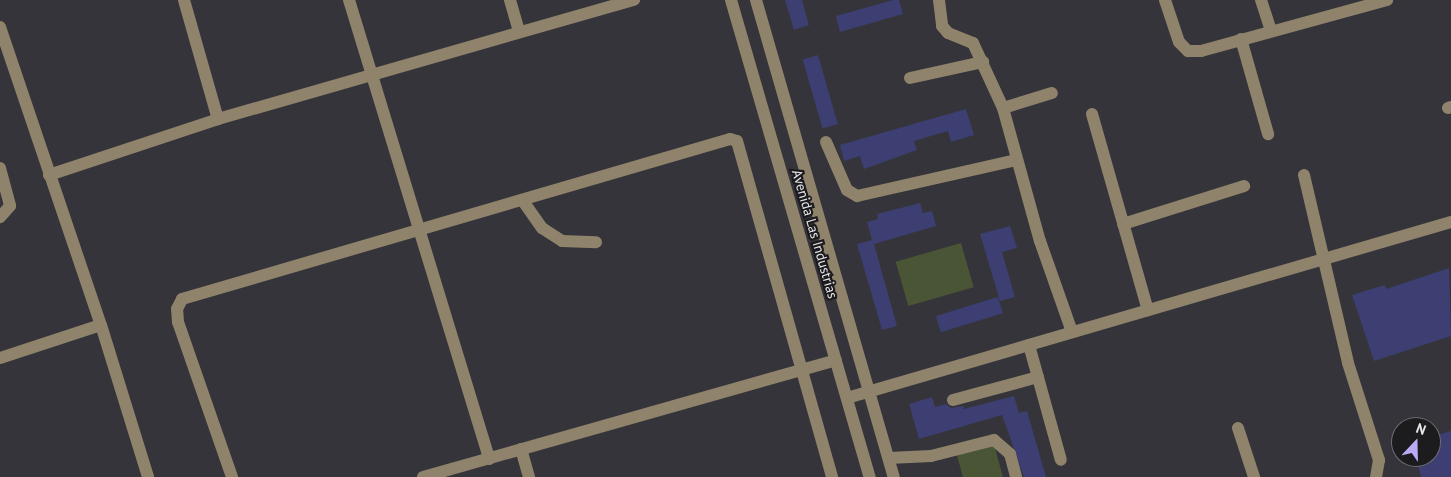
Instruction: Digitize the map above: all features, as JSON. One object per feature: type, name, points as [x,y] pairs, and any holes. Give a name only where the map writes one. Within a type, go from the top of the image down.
[{"type":"street","points":[[184,0],[218,119]]},
{"type":"street","points":[[349,0],[418,232],[489,459]]},
{"type":"street","points":[[510,0],[519,32]]},
{"type":"street","points":[[49,175],[218,119],[634,0]]},
{"type":"street","name":"Avenida Las Industrias","points":[[730,0],[870,477]]},
{"type":"street","name":"Avenida Las Industrias","points":[[756,0],[871,391],[894,477]]},
{"type":"street","points":[[939,0],[942,26],[948,33],[973,43],[1003,108],[1040,241],[1072,332]]},
{"type":"street","points":[[1165,0],[1179,42],[1188,51],[1241,39],[1386,0]]},
{"type":"street","points":[[1261,0],[1271,30]]},
{"type":"street","points":[[0,27],[101,326],[148,477]]},
{"type":"street","points":[[1241,39],[1268,134]]},
{"type":"street","points":[[910,78],[983,62]]},
{"type":"street","points":[[1003,108],[1052,93]]},
{"type":"street","points":[[1092,114],[1148,310]]},
{"type":"street","points":[[232,477],[178,322],[177,309],[182,299],[418,232],[730,139],[737,141],[832,477]]},
{"type":"street","points":[[826,142],[847,190],[857,196],[1017,160]]},
{"type":"street","points":[[0,168],[10,206],[0,217]]},
{"type":"street","points":[[1304,175],[1325,258],[1348,363],[1379,460],[1379,476]]},
{"type":"street","points":[[1123,224],[1244,186]]},
{"type":"street","points":[[523,201],[542,228],[562,241],[596,242]]},
{"type":"street","points":[[847,398],[1451,222]]},
{"type":"street","points":[[0,358],[101,326]]},
{"type":"street","points":[[1029,345],[1061,460]]},
{"type":"street","points":[[423,477],[836,360]]},
{"type":"street","points":[[953,400],[1038,376]]},
{"type":"street","points":[[1238,428],[1254,477]]},
{"type":"street","points":[[889,458],[931,456],[994,440],[1010,454],[1016,477]]},
{"type":"street","points":[[522,449],[529,477]]},
{"type":"green space","points":[[961,243],[974,287],[908,306],[896,262]]},
{"type":"green space","points":[[993,441],[1003,477],[963,477],[956,452]]},
{"type":"building","points":[[785,0],[802,0],[809,25],[794,30]]},
{"type":"building","points":[[899,0],[903,14],[840,32],[836,16]]},
{"type":"building","points":[[818,55],[838,124],[822,129],[803,59]]},
{"type":"building","points":[[966,109],[974,135],[951,142],[948,131],[914,141],[917,150],[864,169],[860,156],[844,161],[840,145]]},
{"type":"building","points":[[920,203],[923,213],[932,211],[936,226],[874,244],[897,326],[882,330],[857,244],[872,240],[867,222],[878,219],[877,214]]},
{"type":"building","points":[[1010,226],[1017,248],[1002,252],[1015,297],[1000,301],[980,234]]},
{"type":"building","points":[[1449,268],[1451,336],[1374,361],[1352,295],[1385,285],[1386,289]]},
{"type":"building","points":[[998,297],[1003,313],[941,332],[936,316]]},
{"type":"building","points":[[1014,396],[1019,413],[1027,411],[1046,477],[1024,477],[1002,415],[919,439],[909,404],[932,397],[935,407],[946,404],[951,408],[963,406],[964,409]]},
{"type":"building","points":[[1451,431],[1451,477],[1421,477],[1418,467],[1441,467],[1441,434]]}]
